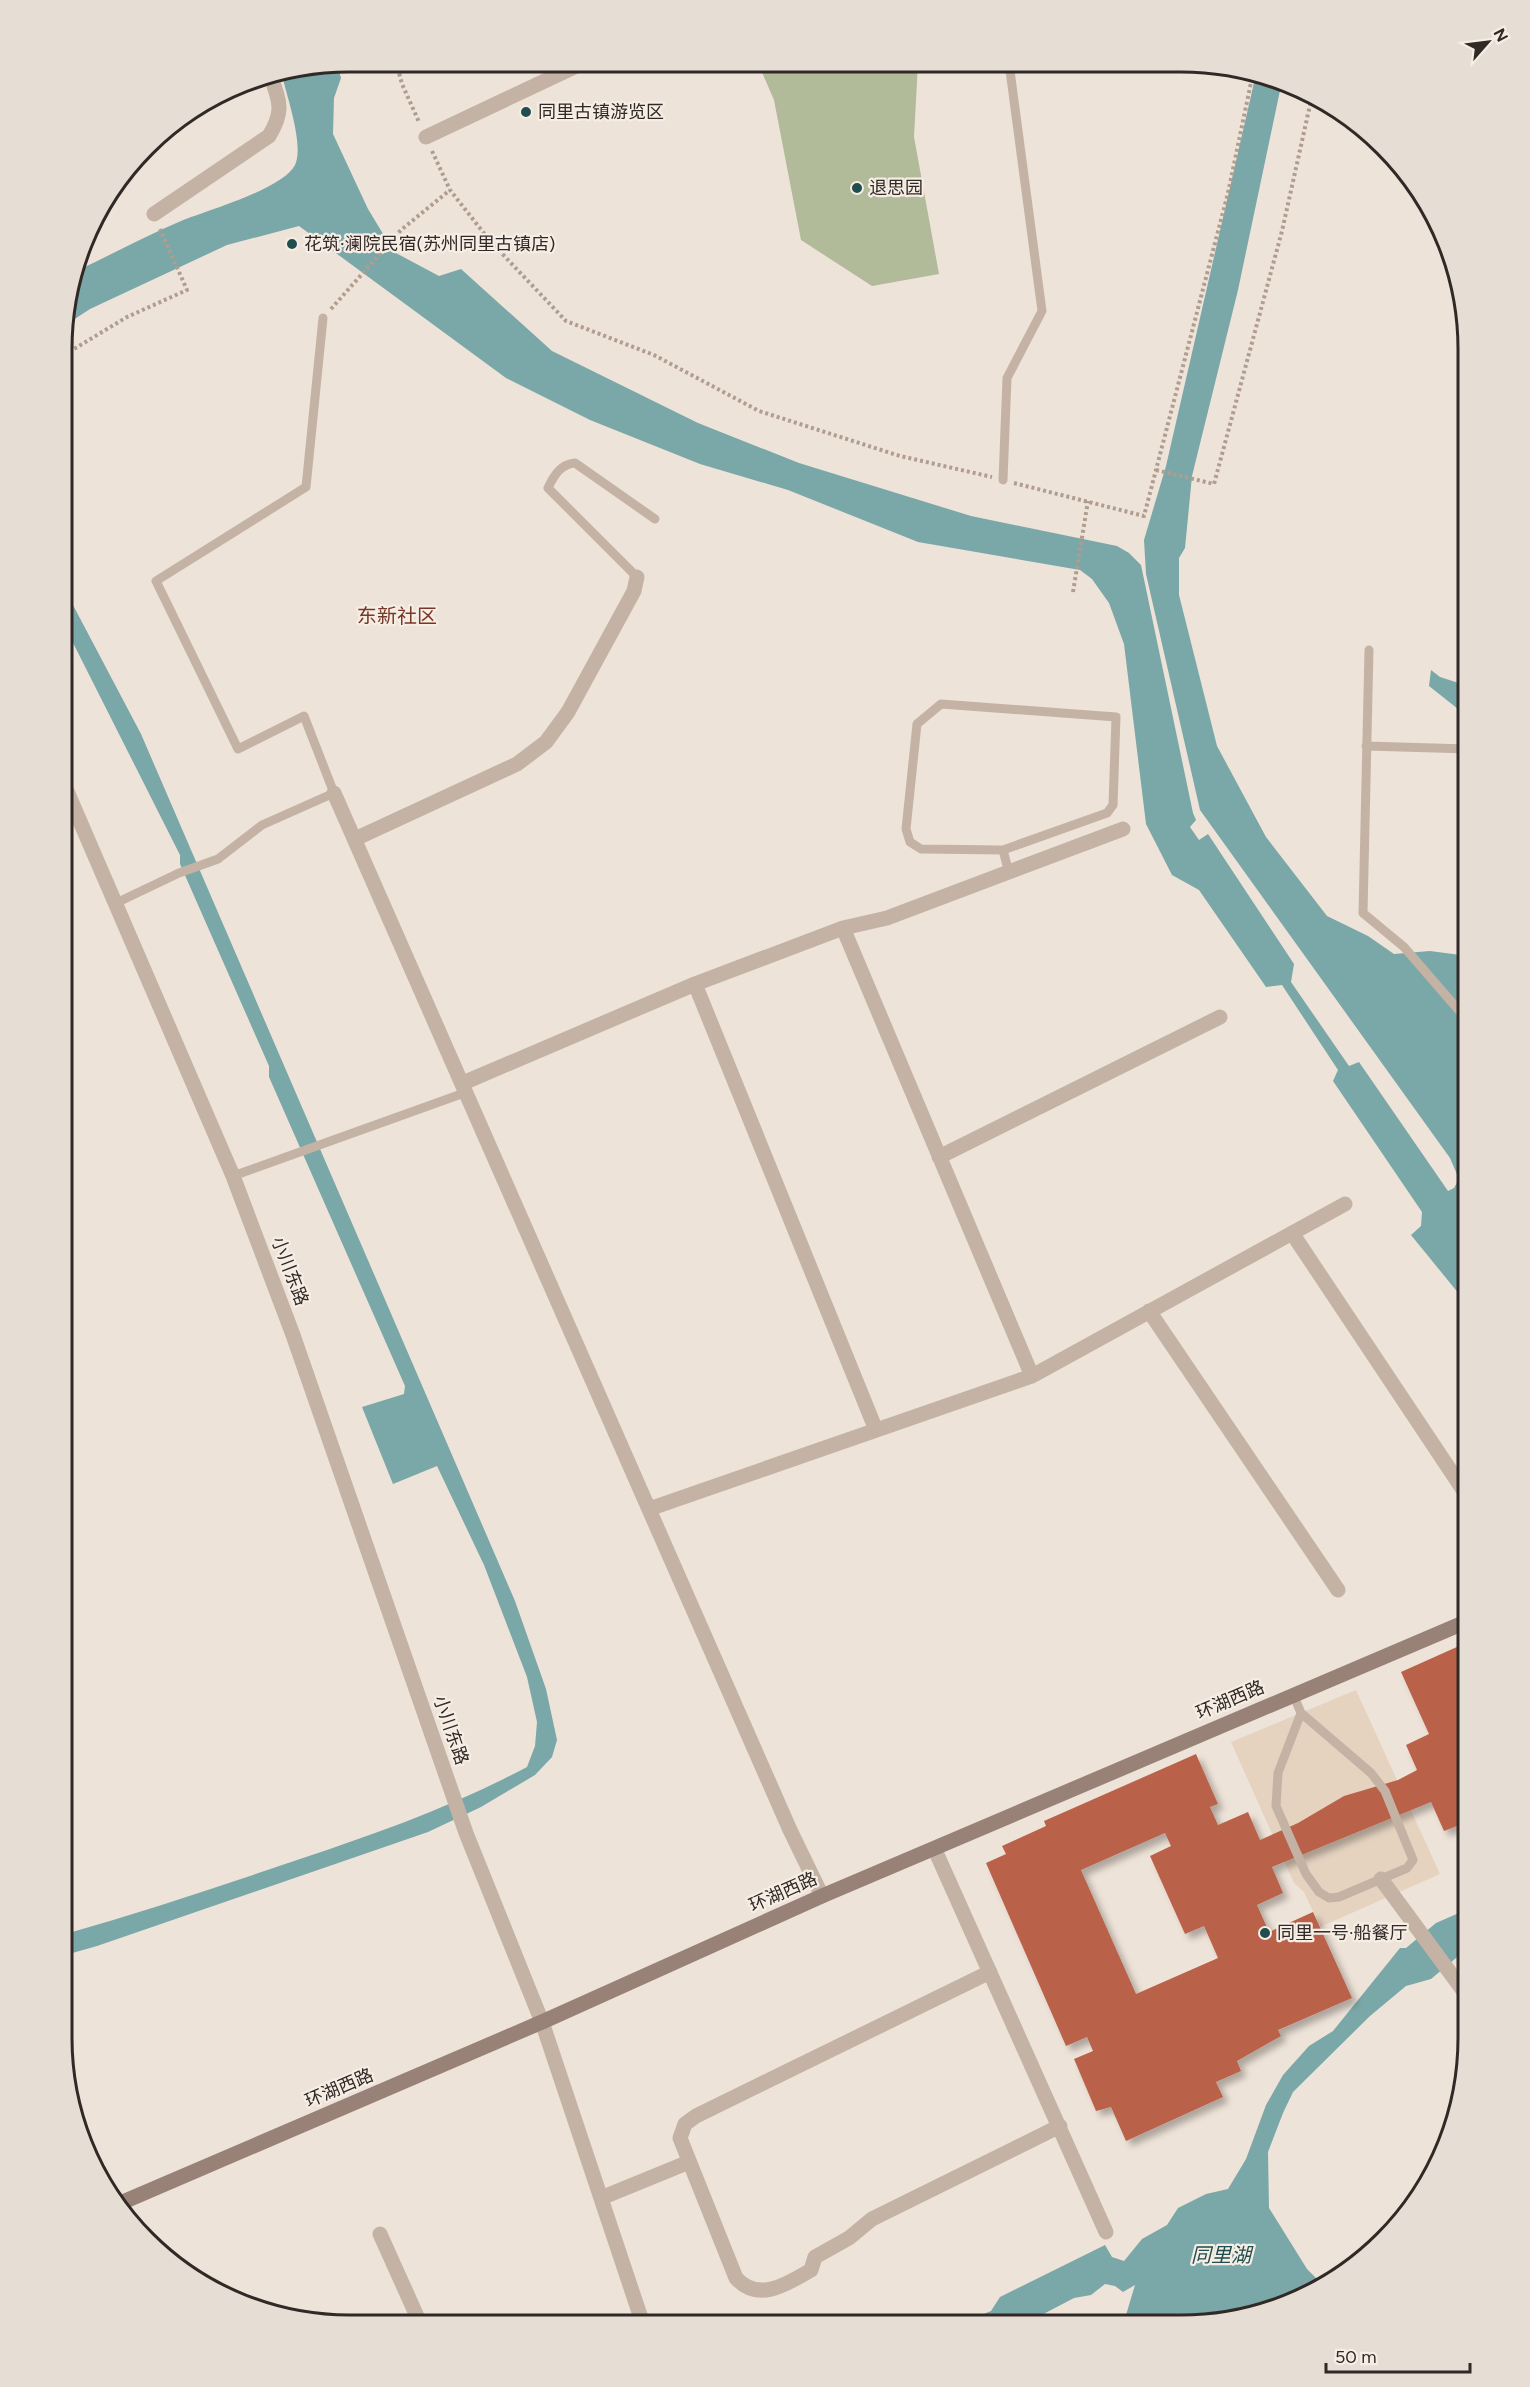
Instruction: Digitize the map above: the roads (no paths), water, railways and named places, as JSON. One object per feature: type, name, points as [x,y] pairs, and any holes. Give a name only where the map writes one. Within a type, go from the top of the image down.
[{"type":"main road","name":"环湖西路","points":[[125,2201],[542,2022],[822,1896],[935,1850],[1293,1694],[1458,1625]]},
{"type":"street","points":[[426,137],[564,72]]},
{"type":"street","points":[[154,214],[269,136],[278,122],[280,104],[273,82]]},
{"type":"street","points":[[355,839],[518,764],[546,742],[568,712],[634,591],[637,577]]},
{"type":"street","points":[[334,793],[822,1896]]},
{"type":"street","name":"小川东路","points":[[72,804],[234,1176],[293,1335],[466,1833],[542,2022],[640,2315]]},
{"type":"street","points":[[465,1087],[695,984],[843,928],[887,918],[1123,829]]},
{"type":"street","points":[[843,928],[1032,1376]]},
{"type":"street","points":[[695,984],[876,1430]]},
{"type":"street","points":[[939,1157],[1220,1017]]},
{"type":"street","points":[[650,1509],[1032,1376],[1345,1204]]},
{"type":"street","points":[[1292,1233],[1458,1482]]},
{"type":"street","points":[[1149,1311],[1338,1590]]},
{"type":"street","points":[[935,1850],[1106,2232]]},
{"type":"street","points":[[1381,1879],[1458,1984]]},
{"type":"street","points":[[990,1972],[696,2116],[685,2124],[681,2138],[736,2278],[744,2286],[763,2292],[789,2283],[811,2270],[815,2256],[849,2238],[872,2219],[1060,2126]]},
{"type":"street","points":[[600,2198],[689,2162]]},
{"type":"street","points":[[381,2234],[416,2315]]},
{"type":"lane","points":[[1003,480],[1007,378],[1042,311],[1010,72]]},
{"type":"lane","points":[[114,904],[179,873],[218,859],[262,825],[334,793],[304,716],[238,749],[156,581],[306,487],[322,318]]},
{"type":"lane","points":[[637,577],[548,488],[555,475],[567,463],[575,463],[655,519]]},
{"type":"lane","points":[[1369,650],[1363,913],[1404,947],[1458,1010]]},
{"type":"lane","points":[[941,704],[1116,717],[1113,805],[1107,813],[1003,850],[921,849],[910,842],[906,829],[917,724],[941,704]]},
{"type":"lane","points":[[1366,746],[1458,749]]},
{"type":"lane","points":[[1003,850],[1009,873]]},
{"type":"lane","points":[[234,1176],[339,1140],[465,1087]]},
{"type":"lane","points":[[1293,1694],[1301,1713],[1371,1773],[1386,1791],[1413,1860],[1407,1868],[1339,1897],[1329,1898],[1319,1892],[1306,1874],[1276,1806],[1278,1773],[1301,1713]]},
{"type":"water","points":[[339,73],[341,78],[334,98],[333,134],[368,209],[394,252],[439,276],[461,269],[552,351],[698,423],[799,463],[971,516],[1117,546],[1129,553],[1141,565],[1196,820],[1190,827],[1199,840],[1208,834],[1294,964],[1291,982],[1349,1066],[1359,1062],[1448,1191],[1454,1188],[1458,1181],[1458,1293],[1411,1235],[1421,1226],[1422,1212],[1333,1081],[1338,1070],[1282,985],[1266,987],[1199,890],[1172,875],[1146,824],[1124,644],[1109,603],[1092,579],[1080,570],[918,542],[788,490],[700,464],[590,420],[506,378],[299,226],[227,245],[90,309],[74,320],[85,267],[181,221],[260,191],[288,174],[295,165],[298,146],[283,80],[313,74]]},
{"type":"water","points":[[1254,81],[1280,91],[1238,290],[1192,476],[1185,548],[1179,558],[1179,595],[1217,746],[1266,837],[1327,916],[1368,936],[1394,954],[1430,951],[1458,955],[1458,1177],[1450,1158],[1200,810],[1146,574],[1144,540],[1166,466]]},
{"type":"water","points":[[72,603],[141,734],[515,1601],[546,1689],[557,1740],[552,1757],[535,1775],[481,1807],[428,1832],[72,1953],[72,1932],[181,1898],[415,1818],[527,1767],[535,1746],[537,1722],[527,1677],[484,1565],[437,1466],[393,1484],[362,1407],[404,1394],[405,1386],[269,1077],[269,1066],[180,864],[180,855],[72,641]]},
{"type":"water","points":[[1431,670],[1440,677],[1458,683],[1458,709],[1429,686]]},
{"type":"water","name":"同里湖","points":[[1458,1913],[1458,1956],[1431,1979],[1406,1986],[1370,2016],[1293,2092],[1268,2152],[1269,2208],[1307,2269],[1317,2279],[1287,2294],[1253,2306],[1217,2313],[1126,2315],[1135,2285],[1123,2292],[1115,2286],[1105,2284],[1091,2295],[1074,2298],[1042,2315],[981,2315],[991,2311],[1000,2297],[1105,2245],[1112,2257],[1124,2261],[1142,2239],[1167,2225],[1178,2208],[1206,2194],[1228,2189],[1246,2159],[1266,2105],[1283,2075],[1309,2046],[1333,2031],[1400,1948],[1406,1948],[1436,1923]]},
{"type":"place","name":"同里古镇游览区","points":[[526,112]]},
{"type":"place","name":"退思园","points":[[857,188]]},
{"type":"place","name":"花筑·澜院民宿(苏州同里古镇店)","points":[[292,244]]},
{"type":"place","name":"同里一号·船餐厅","points":[[1265,1933]]},
{"type":"district","name":"东新社区","points":[[397,616]]}]
